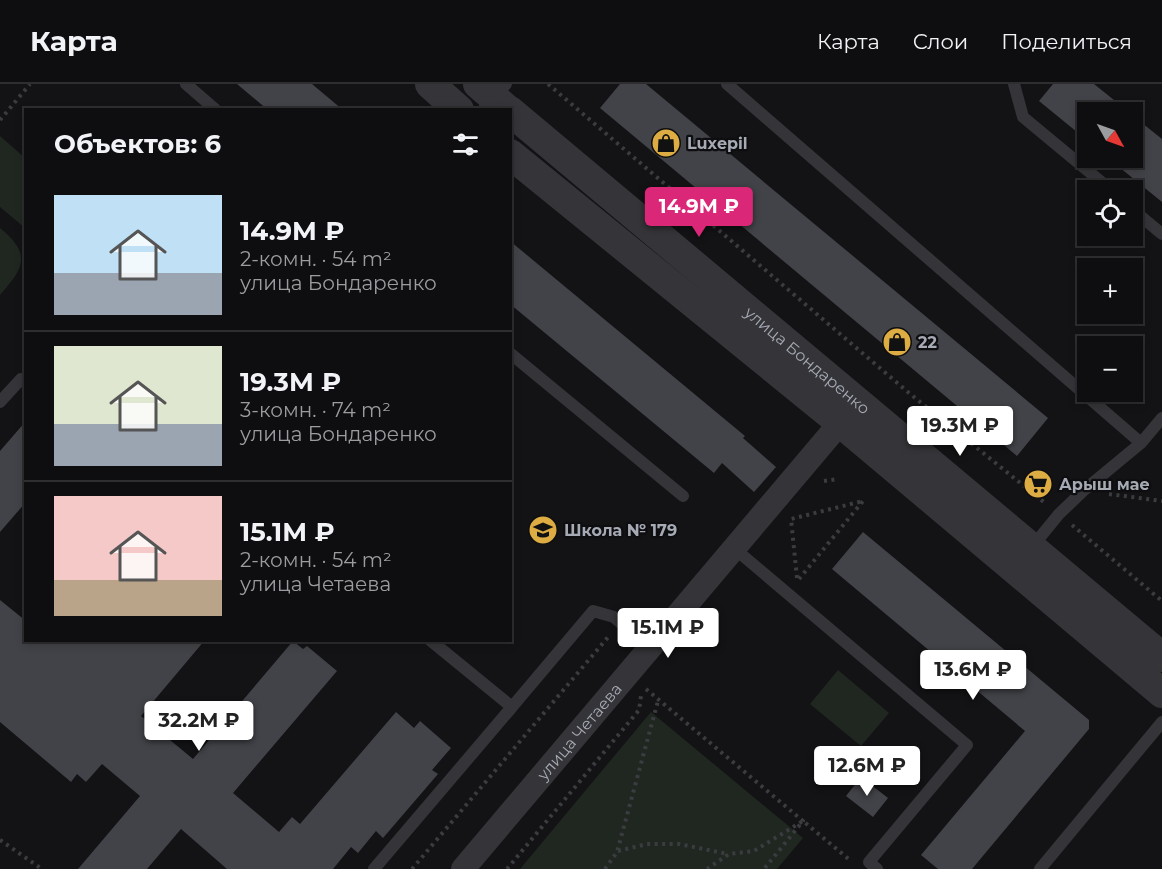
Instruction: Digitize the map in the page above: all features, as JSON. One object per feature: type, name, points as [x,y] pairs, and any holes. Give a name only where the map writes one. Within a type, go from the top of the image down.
[{"type":"street","points":[[430,84],[457,108]]},
{"type":"street","name":"улица Бондаренко","points":[[512,113],[849,412],[1023,558],[1162,693]]},
{"type":"street","name":"улица Бондаренко","points":[[512,155],[849,412]]},
{"type":"street","name":"улица Четаева","points":[[463,869],[849,412]]},
{"type":"street","name":"улица Бондаренко","points":[[1023,558],[1162,657]]},
{"type":"lane","points":[[186,84],[214,108]]},
{"type":"lane","points":[[728,84],[1141,443]]},
{"type":"lane","points":[[1014,84],[1023,117],[1099,180]]},
{"type":"lane","points":[[1143,218],[1162,234]]},
{"type":"lane","points":[[512,355],[683,496]]},
{"type":"lane","points":[[0,402],[21,380],[24,382]]},
{"type":"lane","points":[[1023,558],[1059,514],[1141,443],[1162,418]]},
{"type":"lane","points":[[735,549],[967,744],[873,866]]},
{"type":"lane","points":[[374,869],[593,611],[614,617],[650,649]]},
{"type":"lane","points":[[432,642],[512,707]]},
{"type":"lane","points":[[1040,869],[1162,722]]},
{"type":"path","points":[[0,120],[30,84]]},
{"type":"path","points":[[551,85],[909,393],[1162,601]]},
{"type":"path","points":[[1083,491],[1162,501]]},
{"type":"path","points":[[863,501],[856,510],[797,582],[791,519],[863,501]]},
{"type":"path","points":[[412,869],[620,623]]},
{"type":"path","points":[[643,687],[852,862],[873,866]]},
{"type":"path","points":[[605,869],[617,852],[658,700]]},
{"type":"path","points":[[617,852],[647,844],[679,844],[729,854],[754,851],[803,821]]},
{"type":"path","points":[[764,869],[803,821]]},
{"type":"path","points":[[0,840],[42,869]]},
{"type":"path","points":[[707,869],[729,854]]},
{"type":"shaded area","points":[[0,136],[24,157],[24,227],[0,207]]},
{"type":"shaded area","points":[[0,228],[17,246],[21,261],[15,277],[0,295]]},
{"type":"shaded area","points":[[838,670],[889,713],[861,746],[810,704]]},
{"type":"shaded area","points":[[651,712],[803,838],[777,869],[520,869]]},
{"type":"building","points":[[237,84],[312,84],[341,108],[266,108]]},
{"type":"building","points":[[620,84],[646,84],[1048,418],[1017,456],[600,108]]},
{"type":"building","points":[[1053,84],[1094,84],[1116,102],[1077,102],[1077,132],[1039,101]]},
{"type":"building","points":[[1143,124],[1162,139],[1162,202],[1143,187],[1143,180],[1135,180],[1120,168],[1143,168]]},
{"type":"building","points":[[512,243],[745,436],[743,438],[776,467],[754,492],[722,463],[714,473],[512,306]]},
{"type":"building","points":[[24,423],[24,504],[0,532],[0,451]]},
{"type":"building","points":[[863,532],[1089,720],[1089,729],[972,869],[938,869],[921,855],[1025,731],[832,569]]},
{"type":"building","points":[[0,600],[24,619],[24,642],[203,642],[141,716],[193,759],[292,642],[303,649],[307,646],[337,671],[233,793],[279,832],[292,817],[300,824],[396,712],[414,728],[420,721],[451,748],[432,770],[438,774],[383,838],[376,831],[358,853],[351,847],[333,869],[227,869],[181,829],[147,869],[78,869],[140,796],[102,764],[86,782],[77,774],[71,782],[0,722]]},
{"type":"building","points":[[861,777],[888,798],[873,817],[846,796]]},
{"type":"place","name":"Luxepil","points":[[666,143]]},
{"type":"place","name":"22","points":[[897,342]]},
{"type":"place","name":"Арыш мае","points":[[1038,484]]},
{"type":"place","name":"Школа № 179","points":[[543,530]]}]
